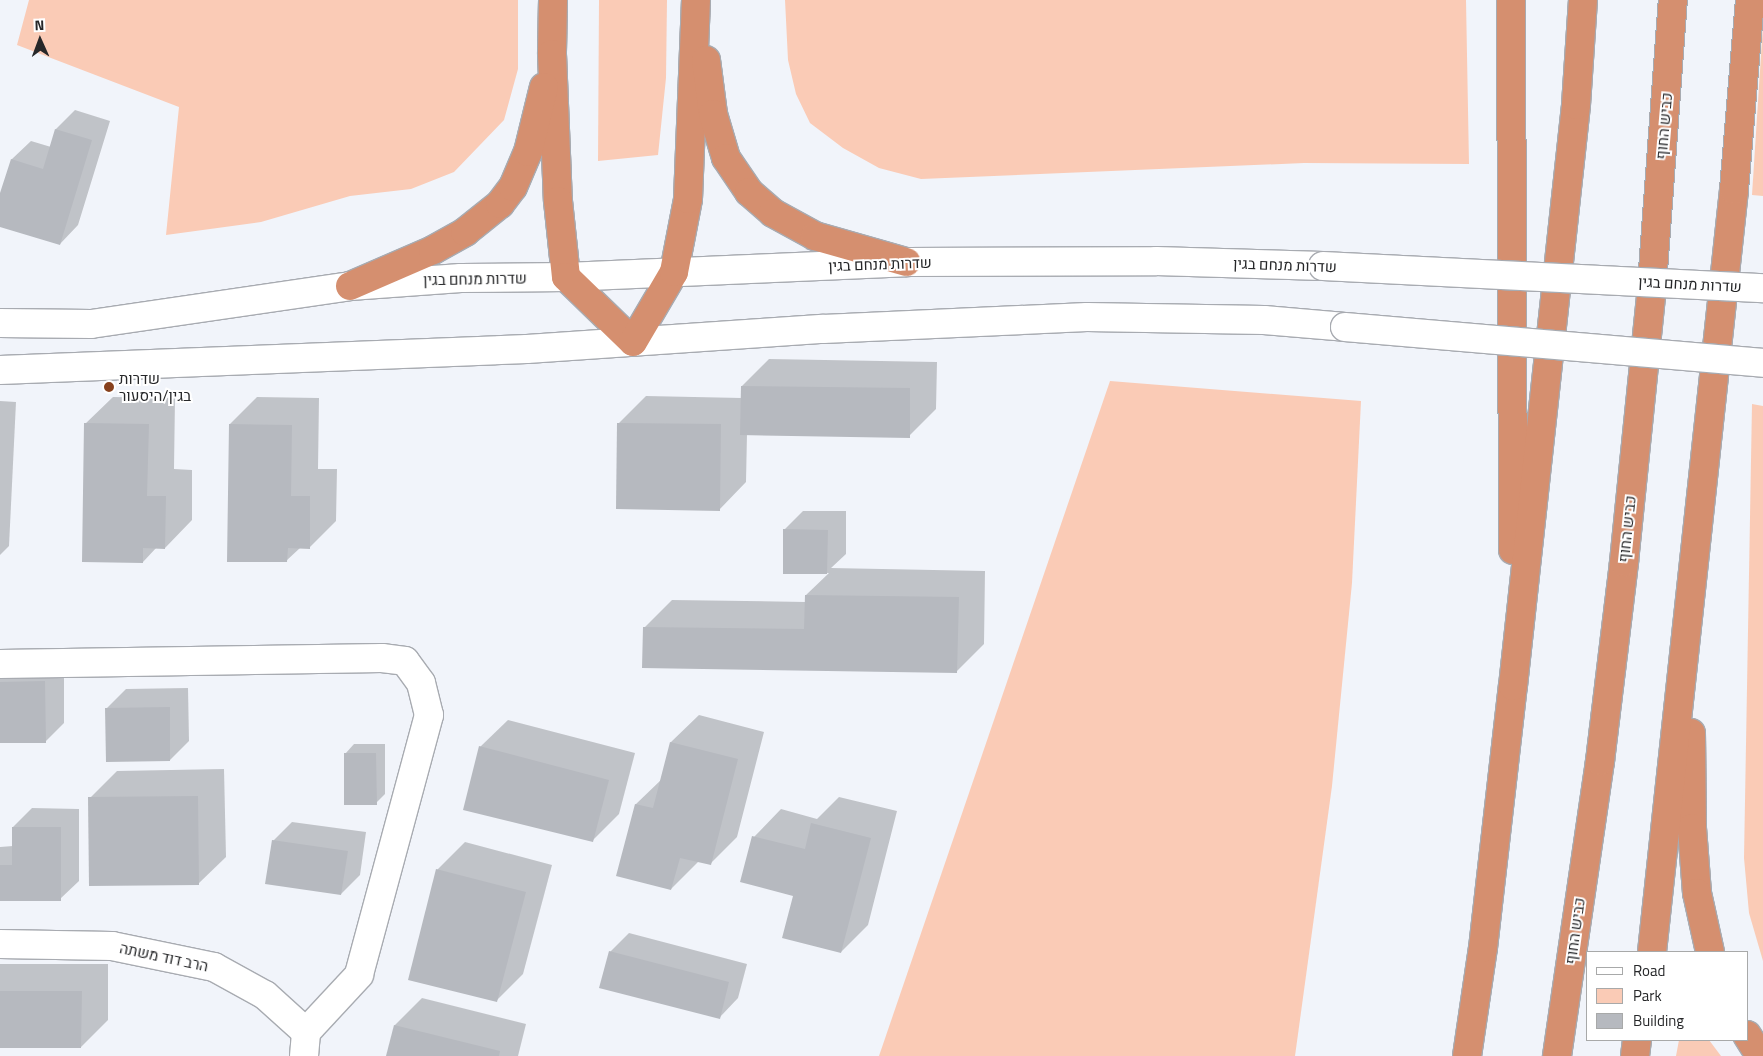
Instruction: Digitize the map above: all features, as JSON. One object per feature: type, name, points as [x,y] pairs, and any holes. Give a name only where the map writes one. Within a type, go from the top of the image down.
[{"type":"highway","points":[[553,0],[552,54],[558,201],[566,277],[633,342],[674,272],[688,199],[698,0]]},
{"type":"highway","points":[[698,0],[713,114],[726,158],[749,192],[773,213],[815,236],[906,262]]},
{"type":"highway","points":[[1511,0],[1513,686]]},
{"type":"highway","points":[[1467,1056],[1483,948],[1513,686],[1576,105],[1583,0]]},
{"type":"highway","name":"כביש החוף","points":[[1557,1056],[1600,760],[1624,562],[1652,284],[1673,0]]},
{"type":"highway","points":[[1652,951],[1734,190],[1750,0]]},
{"type":"highway","points":[[350,286],[433,250],[465,232],[500,204],[513,187],[528,152],[552,54]]},
{"type":"highway","points":[[1694,566],[1691,739],[1692,828],[1697,893],[1710,951]]},
{"type":"highway","points":[[1748,1037],[1760,1056]]},
{"type":"highway","points":[[1635,1056],[1637,1041]]},
{"type":"street","name":"שדרות מנחם בגין","points":[[0,323],[91,324],[350,286],[461,278],[566,277],[906,262],[1156,261],[1323,266],[1763,288]]},
{"type":"street","points":[[0,370],[527,349],[823,329],[1086,317],[1264,320],[1763,363]]},
{"type":"street","points":[[0,664],[382,658],[405,661],[421,683],[429,715],[359,975],[305,1044]]},
{"type":"street","name":"הרב דוד משתה","points":[[0,944],[112,946],[214,967],[265,995],[305,1044]]},
{"type":"green space","points":[[29,0],[518,0],[518,69],[504,120],[454,172],[411,189],[350,196],[261,222],[166,235],[179,107],[17,45]]},
{"type":"green space","points":[[599,0],[667,0],[666,78],[658,155],[598,161]]},
{"type":"green space","points":[[785,0],[1466,0],[1469,164],[1304,163],[921,179],[879,168],[843,148],[810,123],[796,94],[788,60]]},
{"type":"green space","points":[[1763,24],[1763,196],[1752,195]]},
{"type":"green space","points":[[1110,381],[1361,401],[1352,583],[1332,786],[1295,1056],[879,1056]]},
{"type":"green space","points":[[1752,404],[1763,406],[1763,961],[1749,913],[1744,858]]},
{"type":"green space","points":[[1679,1041],[1710,1041],[1721,1056],[1676,1056]]},
{"type":"building","points":[[55,129],[92,140],[60,245],[0,227],[0,193],[11,159],[43,169]]},
{"type":"building","points":[[741,386],[910,388],[910,438],[740,435]]},
{"type":"building","points":[[84,423],[149,424],[147,496],[166,496],[165,549],[143,548],[143,563],[82,562]]},
{"type":"building","points":[[617,423],[721,424],[720,511],[616,509]]},
{"type":"building","points":[[229,424],[292,425],[291,496],[310,496],[310,549],[288,548],[287,562],[227,562]]},
{"type":"building","points":[[783,529],[828,530],[827,574],[783,574]]},
{"type":"building","points":[[805,595],[959,597],[957,673],[642,668],[643,627],[804,629]]},
{"type":"building","points":[[45,681],[46,743],[0,743],[0,682]]},
{"type":"building","points":[[170,707],[170,761],[106,762],[105,708]]},
{"type":"building","points":[[670,742],[738,759],[711,865],[680,858],[671,890],[616,876],[635,804],[653,808]]},
{"type":"building","points":[[479,746],[609,780],[593,842],[463,810]]},
{"type":"building","points":[[344,753],[376,753],[377,805],[344,805]]},
{"type":"building","points":[[198,796],[199,885],[89,886],[88,797]]},
{"type":"building","points":[[811,823],[871,838],[841,953],[782,938],[793,896],[740,882],[752,836],[805,849]]},
{"type":"building","points":[[12,827],[61,827],[61,901],[0,901],[0,865],[12,865]]},
{"type":"building","points":[[272,840],[348,851],[341,895],[265,884]]},
{"type":"building","points":[[436,869],[526,892],[497,1002],[408,980]]},
{"type":"building","points":[[609,951],[729,982],[720,1019],[599,988]]},
{"type":"building","points":[[0,991],[82,991],[81,1048],[0,1048]]},
{"type":"building","points":[[394,1025],[500,1051],[499,1056],[386,1056]]},
{"type":"place","name":"שדרות בגין/היסעור","points":[[109,387]]}]
